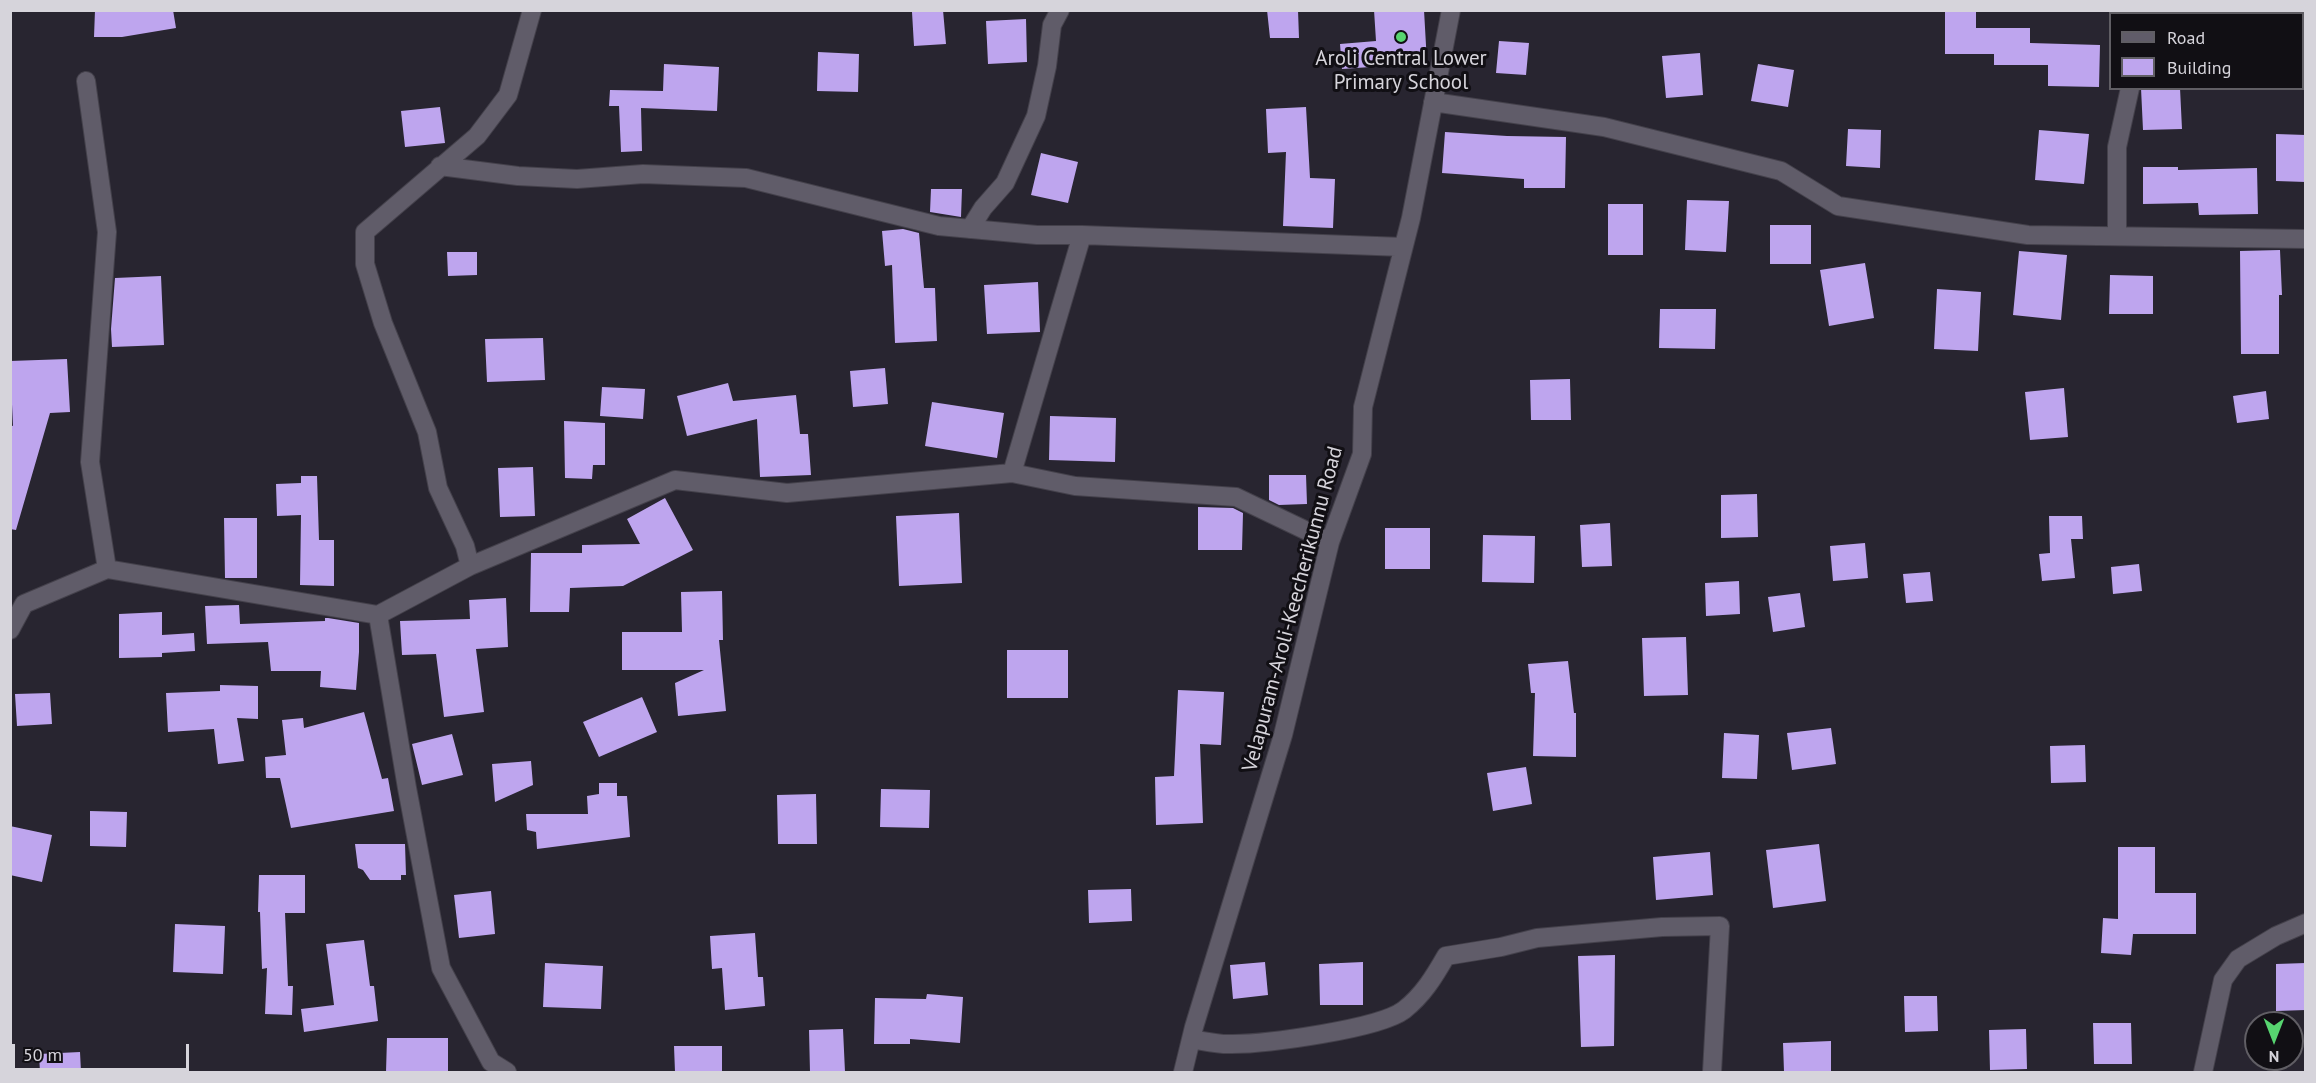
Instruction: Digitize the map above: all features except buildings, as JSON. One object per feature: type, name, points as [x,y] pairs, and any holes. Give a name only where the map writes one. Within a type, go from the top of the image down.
[{"type":"street","points":[[470,566],[465,546],[438,488],[427,432],[383,323],[365,264],[365,232],[477,136],[508,95],[532,10]]},
{"type":"street","points":[[970,229],[983,208],[1005,183],[1036,116],[1047,66],[1052,25],[1060,10]]},
{"type":"street","name":"Velapuram-Aroli-Keecherikunnu Road","points":[[1183,1072],[1283,735],[1330,542],[1362,454],[1363,407],[1403,247],[1450,10]]},
{"type":"street","points":[[86,81],[107,232],[90,462],[107,569]]},
{"type":"street","points":[[2117,236],[2117,147],[2130,90]]},
{"type":"street","points":[[1433,102],[1604,127],[1781,171],[1838,206],[2028,235],[2306,239]]},
{"type":"street","points":[[440,166],[518,176],[577,178],[644,174],[746,178],[939,226],[1037,235],[1403,247]]},
{"type":"street","points":[[1012,473],[1082,235]]},
{"type":"street","points":[[10,630],[24,603],[107,569],[378,615],[470,566],[675,480],[787,493],[1012,473],[1075,486],[1236,497],[1330,542]]},
{"type":"street","points":[[378,615],[407,788],[441,968],[491,1062],[507,1072]]},
{"type":"street","points":[[2203,1072],[2223,980],[2238,959],[2276,936],[2306,923]]},
{"type":"street","points":[[1191,1039],[1231,1044],[1362,1026],[1402,1012],[1428,987],[1446,956],[1501,947],[1537,938],[1662,927],[1720,926],[1712,1072]]},
{"type":"place","name":"Aroli Central Lower Primary School","points":[[1401,37]]}]
